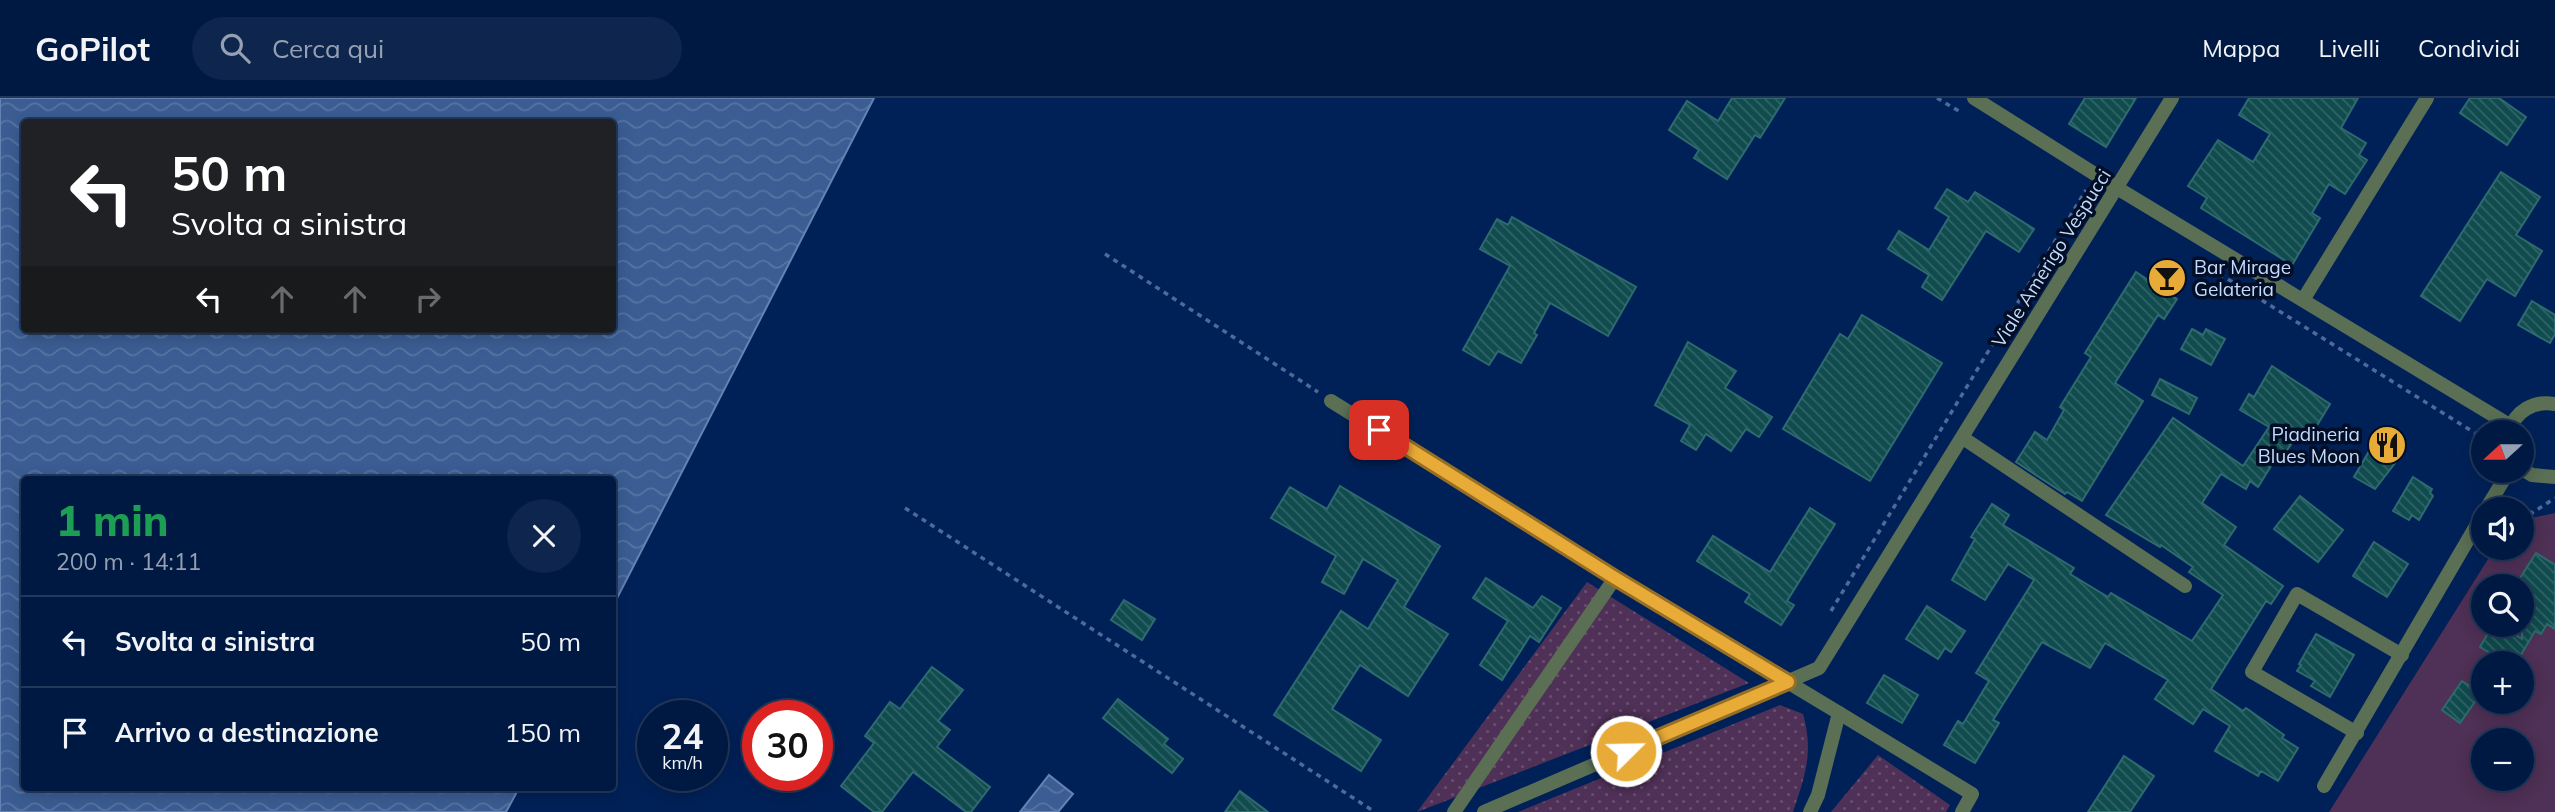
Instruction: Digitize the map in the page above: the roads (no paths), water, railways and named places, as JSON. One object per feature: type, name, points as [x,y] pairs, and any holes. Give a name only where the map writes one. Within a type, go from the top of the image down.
[{"type":"street","points":[[1974,98],[2496,420]]},
{"type":"street","name":"Viale Amerigo Vespucci","points":[[1484,812],[1819,668],[2172,98]]},
{"type":"street","points":[[2303,300],[2427,98]]},
{"type":"street","points":[[1331,401],[1615,578],[1972,794],[1962,812]]},
{"type":"street","points":[[2514,420],[2527,407],[2539,403],[2555,404]]},
{"type":"street","points":[[1963,438],[2185,586]]},
{"type":"street","points":[[2534,475],[2555,477]]},
{"type":"street","points":[[2324,786],[2471,535]]},
{"type":"street","points":[[1454,812],[1615,578]]},
{"type":"street","points":[[2357,733],[2252,672],[2290,605],[2297,594],[2402,655]]},
{"type":"street","points":[[1810,812],[1818,795],[1839,713]]},
{"type":"water","points":[[0,98],[874,98],[616,600],[616,476],[21,476],[21,791],[517,791],[506,812],[0,812]]},
{"type":"water","points":[[1049,775],[1073,794],[1058,812],[1020,812]]},
{"type":"place","name":"Bar Mirage Gelateria","points":[[2167,278]]},
{"type":"place","name":"Piadineria Blues Moon","points":[[2387,445]]}]
